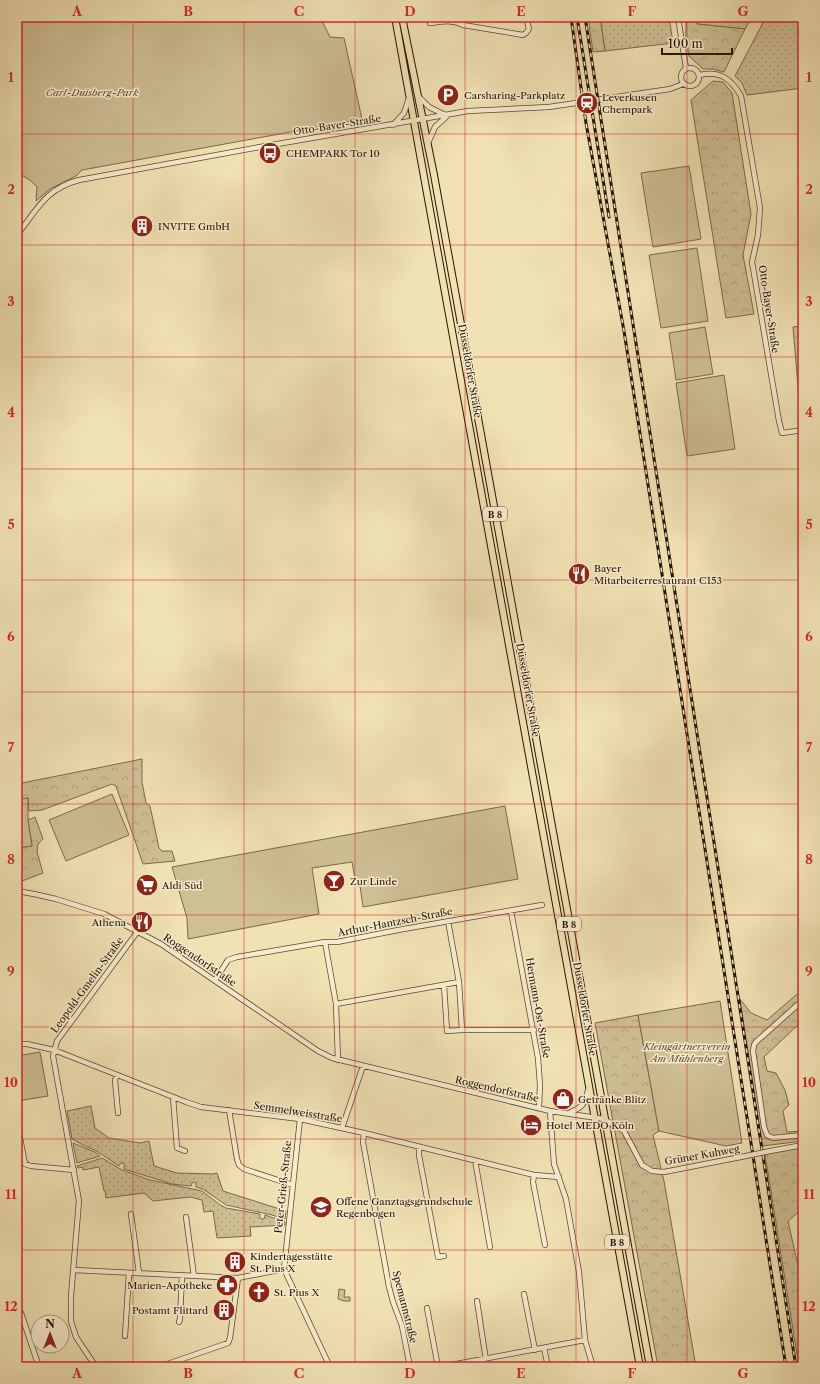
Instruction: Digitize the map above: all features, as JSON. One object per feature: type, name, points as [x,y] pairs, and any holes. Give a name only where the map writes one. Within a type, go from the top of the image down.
[{"type":"main road","name":"Düsseldorfer Straße","points":[[395,17],[640,1367]]},
{"type":"main road","name":"Düsseldorfer Straße","points":[[403,17],[428,143],[650,1367]]},
{"type":"main road","points":[[464,398],[473,396]]},
{"type":"main road","points":[[509,641],[518,639]]},
{"type":"street","points":[[456,17],[459,22]]},
{"type":"street","points":[[430,23],[444,21],[459,22],[463,24],[523,34],[529,29],[526,17]]},
{"type":"street","points":[[678,17],[686,68],[681,77],[684,84],[689,86],[695,85],[699,81],[700,75],[698,70],[694,68],[686,68]]},
{"type":"street","name":"Otto-Bayer-Straße","points":[[700,75],[719,75],[728,79],[736,87],[741,96],[760,208],[758,235],[752,262],[778,413],[782,433],[803,430]]},
{"type":"street","name":"Otto-Bayer-Straße","points":[[17,235],[44,199],[60,187],[72,182],[252,148],[447,116],[485,110],[549,107],[670,89],[684,84]]},
{"type":"street","points":[[393,125],[404,113],[410,96]]},
{"type":"street","points":[[418,96],[429,107],[447,116],[435,127],[428,143]]},
{"type":"street","name":"Roggendorfstraße","points":[[17,891],[34,894],[95,911],[138,931],[161,944],[327,1056],[338,1060],[539,1108],[604,1119]]},
{"type":"street","name":"Arthur-Hantzsch-Straße","points":[[215,980],[228,960],[237,957],[325,942],[337,942],[448,921],[542,906]]},
{"type":"street","name":"Hermann-Ost-Straße","points":[[511,911],[540,1068],[539,1108]]},
{"type":"street","points":[[448,921],[459,982],[462,1030]]},
{"type":"street","name":"Leopold-Gmelin-Straße","points":[[54,1050],[57,1041],[138,931]]},
{"type":"street","points":[[325,942],[336,1004],[338,1060]]},
{"type":"street","points":[[336,1004],[459,982]]},
{"type":"street","points":[[444,985],[447,1031],[534,1030]]},
{"type":"street","points":[[803,1000],[756,1042],[753,1051],[765,1132],[773,1138],[803,1135]]},
{"type":"street","name":"Semmelweisstraße","points":[[17,1044],[27,1044],[54,1050],[117,1076],[201,1107],[300,1119],[364,1133],[534,1175],[559,1177]]},
{"type":"street","points":[[54,1050],[53,1056],[79,1201],[70,1313],[72,1328],[81,1345],[96,1367]]},
{"type":"street","points":[[342,1128],[363,1066]]},
{"type":"street","points":[[117,1076],[115,1080],[118,1113]]},
{"type":"street","points":[[568,1113],[584,1105],[589,1086]]},
{"type":"street","points":[[173,1097],[177,1148],[185,1151]]},
{"type":"street","points":[[229,1110],[239,1165],[247,1171],[293,1185]]},
{"type":"street","points":[[550,1110],[554,1164],[566,1199],[580,1272],[584,1340],[593,1367]]},
{"type":"street","name":"Peter-Grieß-Straße","points":[[284,1269],[300,1119]]},
{"type":"street","name":"Grüner Kuhweg","points":[[604,1119],[624,1131],[642,1165],[652,1171],[664,1172],[803,1145]]},
{"type":"street","points":[[17,1122],[25,1164],[31,1166],[74,1170]]},
{"type":"street","name":"Spemannstraße","points":[[364,1133],[363,1142],[389,1287],[392,1302],[402,1326],[410,1367]]},
{"type":"street","points":[[419,1147],[419,1155],[438,1257],[444,1256]]},
{"type":"street","points":[[475,1160],[490,1247]]},
{"type":"street","points":[[534,1175],[533,1182],[544,1245]]},
{"type":"street","points":[[131,1214],[139,1273]]},
{"type":"street","points":[[186,1217],[194,1276]]},
{"type":"street","points":[[74,1270],[238,1278],[284,1269],[330,1367]]},
{"type":"street","points":[[125,1336],[129,1273]]},
{"type":"street","points":[[179,1322],[182,1276]]},
{"type":"street","points":[[159,1367],[228,1343],[230,1338],[238,1278]]},
{"type":"street","points":[[524,1294],[535,1350]]},
{"type":"street","points":[[477,1301],[487,1367]]},
{"type":"street","points":[[17,1307],[21,1313],[39,1367]]},
{"type":"street","points":[[427,1308],[439,1367],[584,1340]]},
{"type":"street","points":[[544,1348],[548,1367]]},
{"type":"green space","name":"Carl-Duisberg-Park","points":[[17,17],[320,17],[330,37],[344,38],[362,119],[82,170],[76,176],[50,189],[36,201],[37,187],[17,172]]},
{"type":"green space","points":[[588,17],[600,17],[605,51],[593,52]]},
{"type":"green space","points":[[600,17],[669,17],[673,43],[605,51]]},
{"type":"green space","points":[[686,17],[694,17],[697,24],[745,29],[724,72],[713,69],[703,69],[689,56],[686,38]]},
{"type":"green space","points":[[694,17],[752,17],[745,29],[697,24]]},
{"type":"green space","points":[[766,17],[803,17],[803,88],[747,95],[742,83],[735,76]]},
{"type":"green space","points":[[713,81],[723,82],[732,93],[751,214],[743,255],[754,314],[726,318],[691,100]]},
{"type":"green space","points":[[689,166],[701,239],[653,247],[641,173]]},
{"type":"green space","points":[[697,248],[708,321],[661,328],[649,255]]},
{"type":"green space","points":[[803,326],[803,412],[800,411],[793,327]]},
{"type":"green space","points":[[705,327],[713,374],[676,380],[669,333]]},
{"type":"green space","points":[[724,375],[735,449],[687,456],[676,383]]},
{"type":"green space","points":[[142,759],[142,782],[146,803],[150,806],[159,848],[162,851],[172,851],[175,861],[143,864],[116,786],[112,784],[42,810],[29,811],[28,798],[17,800],[17,784]]},
{"type":"green space","points":[[112,794],[129,835],[66,861],[49,820]]},
{"type":"green space","points":[[28,798],[28,820],[32,846],[17,848],[17,800]]},
{"type":"green space","points":[[505,806],[518,879],[363,907],[360,886],[356,885],[352,862],[312,868],[319,914],[188,939],[187,918],[172,867]]},
{"type":"green space","points":[[35,817],[43,839],[38,844],[37,852],[43,873],[17,883],[17,848],[32,846],[28,820]]},
{"type":"green space","points":[[803,989],[803,1020],[764,1057],[767,1071],[776,1073],[785,1090],[789,1105],[783,1111],[787,1132],[803,1131],[803,1141],[762,1146],[740,999],[751,1013],[767,1020]]},
{"type":"green space","name":"Kleingärtnerverein Am Mühlenberg","points":[[720,1001],[742,1143],[726,1146],[659,1131],[638,1015]]},
{"type":"green space","points":[[638,1015],[659,1131],[653,1135],[664,1181],[696,1367],[658,1367],[595,1023]]},
{"type":"green space","points":[[40,1052],[48,1096],[17,1101],[17,1056]]},
{"type":"green space","points":[[91,1106],[95,1128],[109,1138],[140,1143],[149,1141],[154,1166],[177,1173],[217,1173],[223,1191],[286,1211],[285,1219],[226,1205],[203,1189],[196,1187],[196,1183],[194,1182],[191,1186],[172,1184],[124,1169],[124,1163],[121,1163],[119,1166],[95,1150],[72,1139],[67,1111]]},
{"type":"green space","points":[[73,1143],[95,1152],[100,1156],[77,1163]]},
{"type":"green space","points":[[803,1147],[803,1208],[788,1221],[803,1288],[803,1367],[799,1367],[765,1154]]},
{"type":"green space","points":[[102,1158],[122,1170],[150,1180],[202,1191],[226,1208],[260,1214],[261,1219],[264,1219],[265,1215],[285,1222],[285,1225],[250,1227],[251,1236],[217,1238],[213,1211],[204,1212],[202,1200],[190,1197],[153,1201],[144,1193],[106,1198],[99,1167],[83,1170],[83,1167],[78,1168],[77,1166]]},
{"type":"green space","points":[[339,1289],[345,1290],[344,1297],[350,1297],[350,1301],[338,1299]]},
{"type":"railway","points":[[571,17],[586,123],[624,331],[786,1367]]},
{"type":"railway","points":[[577,17],[609,217]]},
{"type":"railway","points":[[585,17],[796,1367]]},
{"type":"place","name":"Carsharing-Parkplatz","points":[[448,95]]},
{"type":"place","name":"Leverkusen Chempark","points":[[587,103]]},
{"type":"place","name":"CHEMPARK Tor 10","points":[[270,153]]},
{"type":"place","name":"INVITE GmbH","points":[[142,226]]},
{"type":"place","name":"Bayer Mitarbeiterrestaurant C153","points":[[579,574]]},
{"type":"place","name":"Zur Linde","points":[[334,881]]},
{"type":"place","name":"Aldi Süd","points":[[147,885]]},
{"type":"place","name":"Athena","points":[[142,922]]},
{"type":"place","name":"Getränke Blitz","points":[[563,1099]]},
{"type":"place","name":"Hotel MEDO Köln","points":[[531,1125]]},
{"type":"place","name":"Offene Ganztagsgrundschule Regenbogen","points":[[321,1207]]},
{"type":"place","name":"Kindertagesstätte St. Pius X","points":[[235,1262]]},
{"type":"place","name":"Marien-Apotheke","points":[[227,1285]]},
{"type":"place","name":"St. Pius X","points":[[259,1292]]},
{"type":"place","name":"Postamt Flittard","points":[[224,1310]]}]
